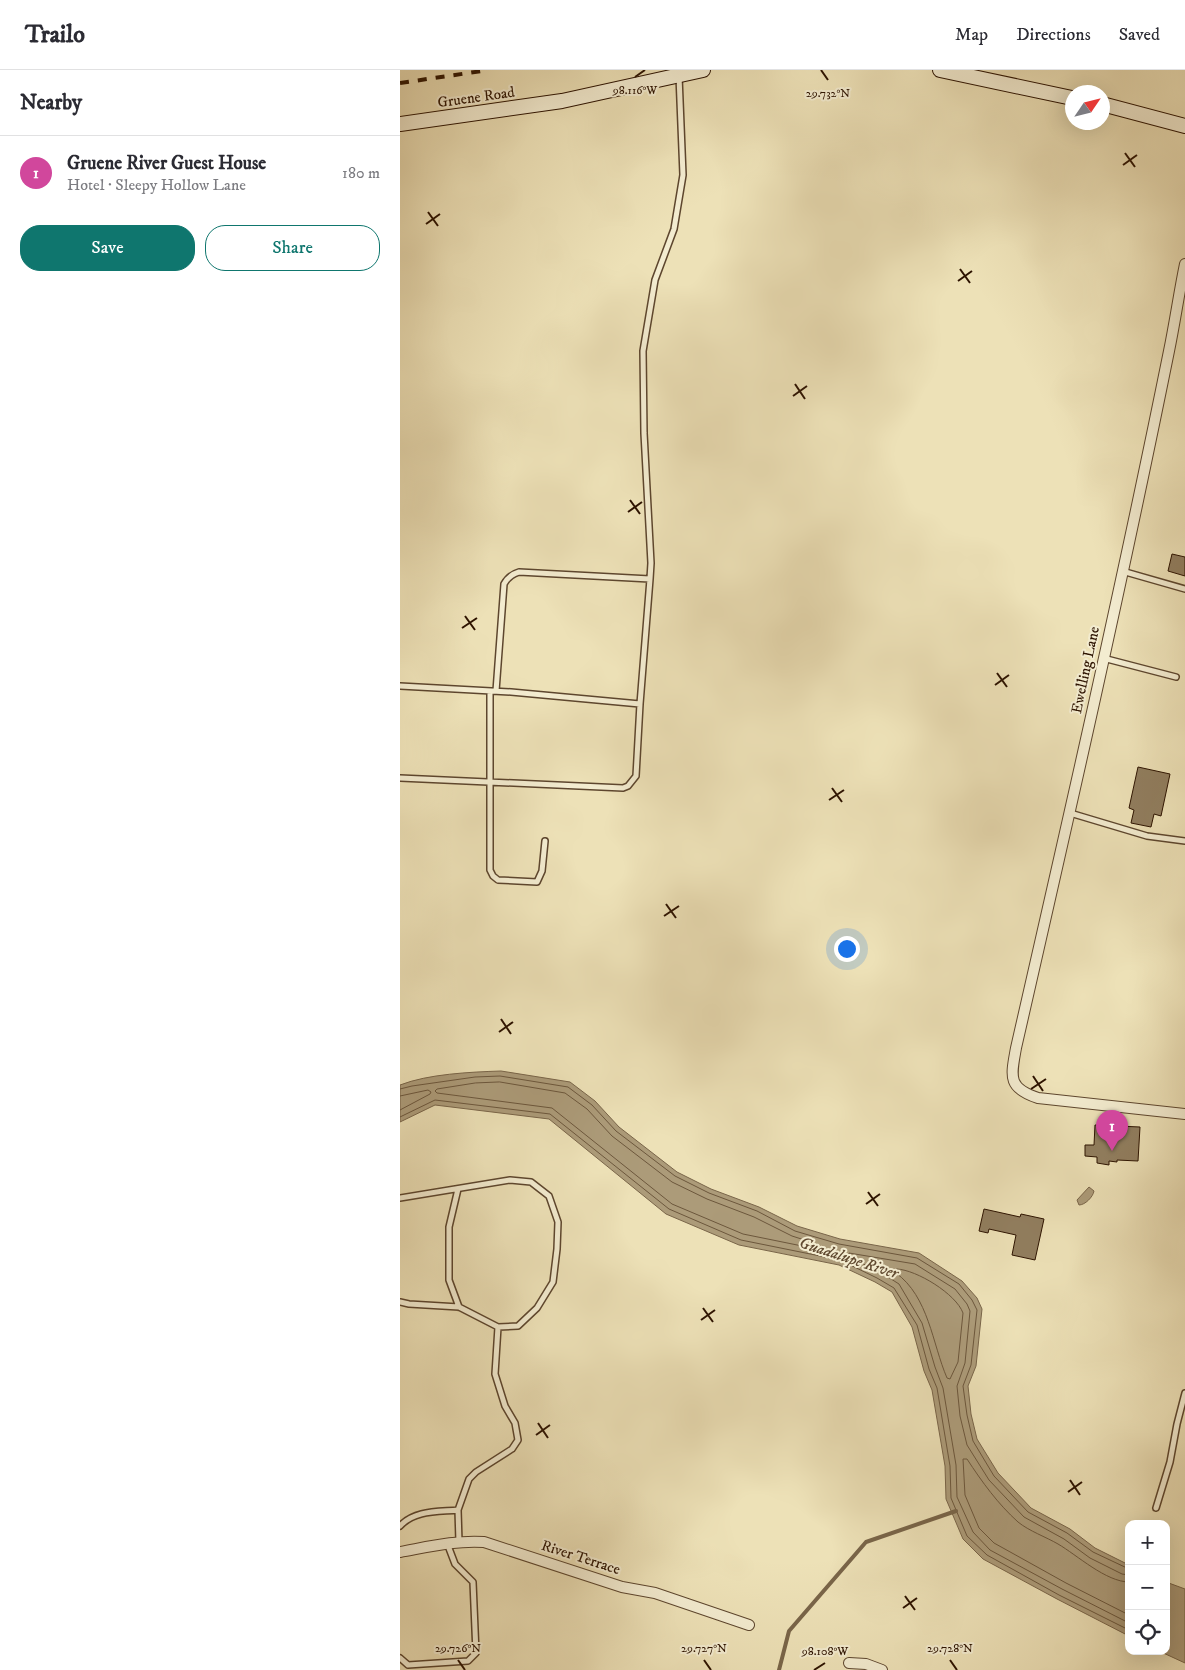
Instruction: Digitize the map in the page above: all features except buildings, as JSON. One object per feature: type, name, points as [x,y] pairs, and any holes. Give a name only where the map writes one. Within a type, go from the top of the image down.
[{"type":"street","name":"Gruene Road","points":[[400,124],[562,101],[703,70]]},
{"type":"street","points":[[940,70],[983,75],[1065,96]]},
{"type":"street","points":[[1110,106],[1185,126]]},
{"type":"street","name":"Ewelling Lane","points":[[1185,264],[1170,349],[1070,813],[1016,1048],[1014,1082],[1018,1089],[1025,1094],[1038,1098],[1185,1114]]},
{"type":"street","name":"River Terrace","points":[[400,1552],[460,1542],[484,1542],[622,1587],[655,1593],[750,1625]]},
{"type":"street","points":[[849,1663],[866,1664],[882,1670]]},
{"type":"lane","points":[[400,778],[623,788],[628,786],[636,776],[651,563],[644,433],[643,351],[655,280],[674,229],[681,191],[683,175],[679,75]]},
{"type":"lane","points":[[1122,571],[1185,589]]},
{"type":"lane","points":[[545,841],[542,871],[537,882],[498,880],[493,876],[490,870],[490,781],[493,691],[504,584],[507,578],[519,572],[650,579]]},
{"type":"lane","points":[[1103,658],[1176,677]]},
{"type":"lane","points":[[400,686],[493,691],[640,704]]},
{"type":"lane","points":[[1070,813],[1147,836],[1185,841]]},
{"type":"lane","points":[[400,1198],[510,1180],[531,1182],[549,1196],[558,1222],[558,1249],[553,1282],[537,1308],[518,1326],[498,1326],[459,1307],[400,1302]]},
{"type":"lane","points":[[458,1188],[449,1227],[449,1280],[459,1307]]},
{"type":"lane","points":[[460,1542],[458,1510],[469,1479],[476,1472],[512,1449],[518,1440],[515,1423],[505,1406],[495,1374],[498,1326]]},
{"type":"lane","points":[[1156,1508],[1170,1462],[1185,1393]]},
{"type":"lane","points":[[400,1526],[405,1520],[417,1514],[458,1510]]},
{"type":"lane","points":[[400,1658],[408,1665],[468,1661],[476,1653],[473,1582],[455,1564],[447,1544]]},
{"type":"water","name":"Guadalupe River","points":[[501,1071],[570,1082],[595,1101],[619,1127],[677,1172],[711,1189],[759,1207],[797,1226],[840,1239],[919,1253],[962,1281],[977,1298],[982,1309],[976,1366],[968,1386],[971,1414],[977,1439],[998,1473],[1031,1508],[1070,1529],[1095,1548],[1125,1563],[1125,1634],[983,1559],[963,1539],[946,1499],[945,1466],[932,1390],[924,1371],[912,1327],[892,1292],[839,1265],[739,1245],[666,1214],[549,1119],[435,1105],[400,1122],[400,1085],[423,1078]]},
{"type":"water","points":[[1089,1187],[1094,1191],[1092,1196],[1086,1202],[1079,1205],[1077,1200]]},
{"type":"water","points":[[1170,1583],[1185,1589],[1185,1663],[1168,1655],[1170,1655]]},
{"type":"waterway","points":[[779,1670],[789,1631],[866,1542],[956,1511]]},
{"type":"railway","points":[[400,83],[489,70]]},
{"type":"place","name":"Gruene River Guest House","points":[[1112,1151]]}]
